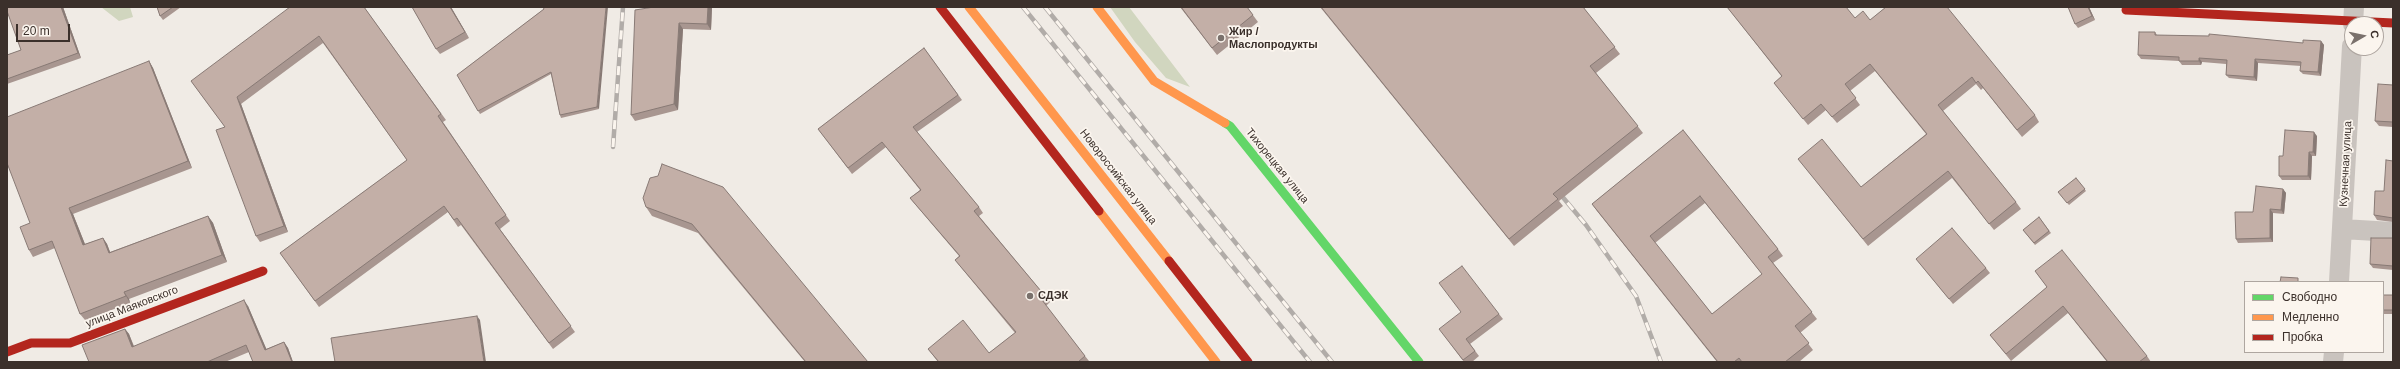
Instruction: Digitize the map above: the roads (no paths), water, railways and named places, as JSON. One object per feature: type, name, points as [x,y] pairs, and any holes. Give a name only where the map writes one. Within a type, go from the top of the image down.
[{"type":"street","points":[[940,7],[1216,362]]},
{"type":"street","name":"Новороссийская улица","points":[[969,7],[1248,362]]},
{"type":"street","name":"Тихорецкая улица","points":[[1097,7],[1154,81],[1230,126],[1419,362]]},
{"type":"street","points":[[2126,8],[2344,17]]},
{"type":"street","name":"Кузнечная улица","points":[[2339,281],[2351,56]]},
{"type":"street","points":[[2342,229],[2393,232]]},
{"type":"street","name":"улица Маяковского","points":[[7,352],[32,343],[70,343],[263,270]]},
{"type":"railway","points":[[613,147],[623,7]]},
{"type":"railway","points":[[1023,7],[1310,362]]},
{"type":"railway","points":[[1045,7],[1332,362]]},
{"type":"railway","points":[[1556,189],[1586,225],[1636,296],[1661,362]]},
{"type":"place","name":"Жир / Маслопродукты","points":[[1221,38]]},
{"type":"place","name":"СДЭК","points":[[1030,296]]}]
